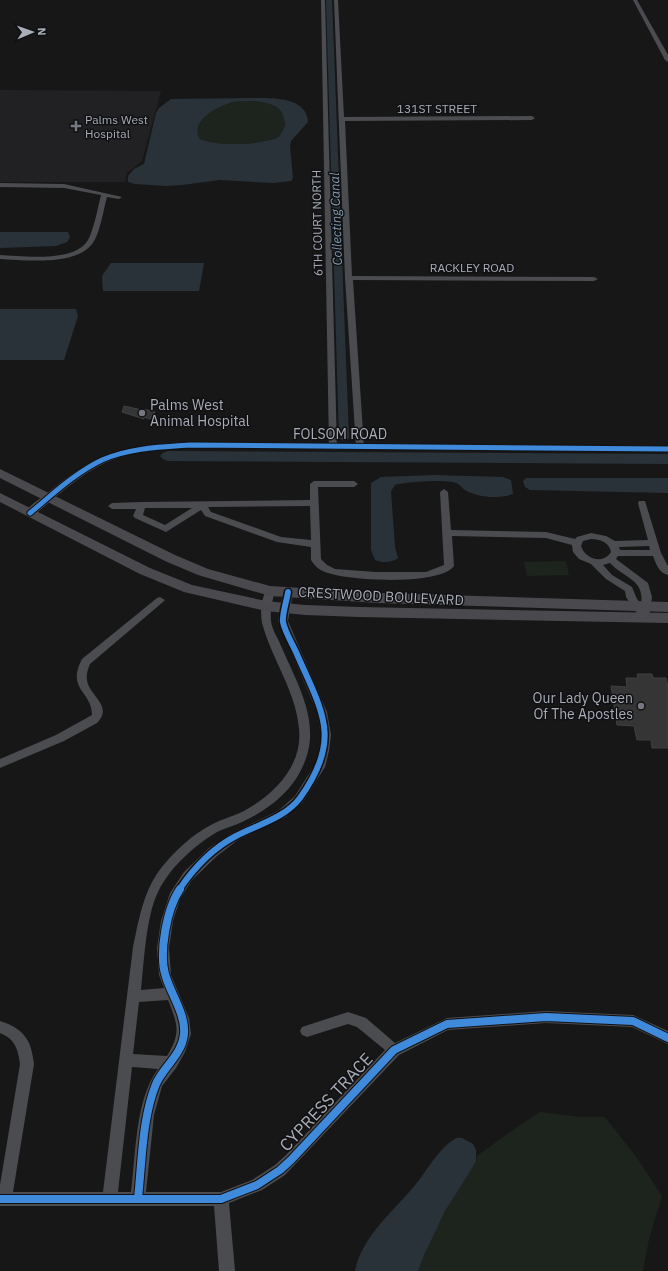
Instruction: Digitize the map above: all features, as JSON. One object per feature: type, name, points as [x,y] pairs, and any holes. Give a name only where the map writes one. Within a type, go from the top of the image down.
[{"type":"main road","name":"CRESTWOOD BOULEVARD","points":[[0,473],[170,558],[203,572],[270,591],[378,598],[642,610]]},
{"type":"main road","name":"CRESTWOOD BOULEVARD","points":[[0,497],[145,571],[188,589],[266,606],[366,612],[540,616],[668,607]]},
{"type":"main road","points":[[642,610],[668,618]]},
{"type":"street","name":"6TH COURT NORTH","points":[[323,0],[333,446]]},
{"type":"street","points":[[336,0],[349,278],[360,447]]},
{"type":"street","points":[[635,0],[668,60]]},
{"type":"street","name":"131ST STREET","points":[[342,119],[532,118]]},
{"type":"street","points":[[0,185],[64,186],[120,197]]},
{"type":"street","points":[[0,188],[51,189],[89,195],[105,194]]},
{"type":"street","points":[[0,257],[57,258],[80,251],[86,247],[91,240],[105,194]]},
{"type":"street","name":"RACKLEY ROAD","points":[[349,278],[594,279]]},
{"type":"street","name":"FOLSOM ROAD","points":[[30,513],[92,465],[112,456],[132,450],[158,447],[190,445],[668,449]]},
{"type":"street","points":[[354,484],[314,484],[316,560],[329,570],[344,574],[425,576],[440,572],[449,566],[444,492]]},
{"type":"street","points":[[112,506],[314,503]]},
{"type":"street","points":[[642,503],[661,565],[668,572]]},
{"type":"street","points":[[141,505],[138,516],[166,528],[202,505]]},
{"type":"street","points":[[202,505],[208,514],[280,540],[315,544]]},
{"type":"street","points":[[447,533],[534,536],[578,544],[591,536],[598,536],[603,538],[614,551],[618,566],[644,584],[647,597],[642,610],[631,597],[629,589],[609,577],[594,562]]},
{"type":"street","points":[[578,544],[582,558],[601,563],[614,551],[655,548]]},
{"type":"street","points":[[110,1198],[139,948],[152,892],[170,866],[198,838],[214,828],[254,812],[269,802],[281,790],[302,755],[306,736],[303,715],[296,694],[266,622],[266,606],[270,591]]},
{"type":"street","points":[[138,1198],[147,1115],[156,1083],[171,1063],[180,1047],[184,1034],[182,1018],[165,975],[163,948],[172,903],[179,888],[196,867],[223,844],[282,814],[299,799],[319,767],[324,751],[326,735],[322,712],[283,621],[284,608],[288,592]]},
{"type":"street","points":[[0,764],[60,738],[93,720],[97,716],[98,707],[81,681],[83,668],[86,662],[160,600]]},
{"type":"street","points":[[134,996],[172,994]]},
{"type":"street","name":"CYPRESS TRACE","points":[[2,1199],[221,1199],[257,1185],[280,1170],[394,1050],[447,1024],[546,1016],[633,1022],[668,1038]]},
{"type":"street","points":[[307,1031],[348,1018],[361,1022],[394,1050]]},
{"type":"street","points":[[0,1027],[13,1031],[19,1037],[24,1046],[27,1064],[2,1199]]},
{"type":"street","points":[[126,1060],[171,1063]]},
{"type":"street","points":[[221,1199],[227,1271]]},
{"type":"shaded area","name":"Palms West Hospital","points":[[0,90],[161,91],[142,161],[127,173],[125,182],[0,182]]},
{"type":"shaded area","points":[[270,98],[292,102],[298,105],[303,109],[308,122],[291,141],[290,146],[293,178],[291,181],[273,183],[220,180],[166,186],[135,184],[128,182],[128,176],[134,169],[144,164],[156,113],[159,108],[171,99]],"holes":[[[233,102],[261,102],[272,105],[280,110],[285,126],[279,137],[261,142],[240,144],[208,142],[200,139],[198,126],[202,120],[213,111]]]},
{"type":"shaded area","points":[[255,101],[267,103],[280,110],[285,126],[279,137],[261,142],[239,144],[208,142],[200,139],[198,126],[207,115],[220,107],[233,102]]},
{"type":"shaded area","points":[[0,232],[68,232],[70,237],[67,242],[56,246],[0,248]]},
{"type":"shaded area","points":[[111,263],[204,263],[199,291],[103,291],[102,276]]},
{"type":"shaded area","points":[[0,309],[76,309],[78,316],[64,360],[0,360]]},
{"type":"shaded area","points":[[434,475],[503,477],[511,480],[513,494],[501,497],[476,495],[465,490],[460,485],[444,481],[416,482],[395,485],[391,491],[395,547],[398,558],[387,562],[375,560],[371,550],[371,483],[381,477]]},
{"type":"shaded area","points":[[526,478],[668,478],[668,493],[530,490],[525,487],[523,481]]},
{"type":"shaded area","points":[[566,561],[569,575],[527,576],[524,562]]},
{"type":"shaded area","points":[[540,1112],[581,1117],[605,1117],[637,1158],[662,1196],[649,1239],[643,1271],[418,1271],[436,1228],[459,1188],[476,1163],[477,1156]]},
{"type":"shaded area","points":[[456,1138],[462,1138],[473,1144],[476,1150],[476,1162],[445,1211],[418,1271],[355,1271],[364,1246],[380,1224],[416,1184],[439,1153]]},
{"type":"building","name":"Palms West Animal Hospital","points":[[124,406],[155,412],[150,419],[144,417],[144,419],[122,412]]},
{"type":"building","name":"Our Lady Queen Of The Apostles","points":[[637,674],[652,674],[653,678],[666,678],[668,686],[668,748],[652,748],[651,740],[637,740],[634,726],[617,725],[611,686],[627,687],[626,678],[638,678]]},
{"type":"waterway","name":"Collecting Canal","points":[[329,0],[344,438]]},
{"type":"waterway","points":[[168,456],[668,459]]},
{"type":"cycle path","points":[[30,513],[67,482],[102,460],[114,455],[152,448],[190,445],[668,449]]},
{"type":"cycle path","points":[[138,1198],[147,1115],[156,1083],[171,1063],[180,1047],[184,1034],[182,1018],[165,975],[163,948],[167,921],[174,897],[188,876],[213,852],[234,837],[282,814],[299,799],[319,767],[324,751],[326,735],[322,712],[283,621],[288,592]]},
{"type":"cycle path","points":[[0,1199],[221,1199],[257,1185],[280,1170],[291,1160],[394,1050],[447,1024],[546,1017],[633,1021],[668,1038]]},
{"type":"place","name":"Palms West Hospital","points":[[76,126]]},
{"type":"place","name":"Palms West Animal Hospital","points":[[142,413]]},
{"type":"place","name":"Our Lady Queen Of The Apostles","points":[[641,706]]}]
